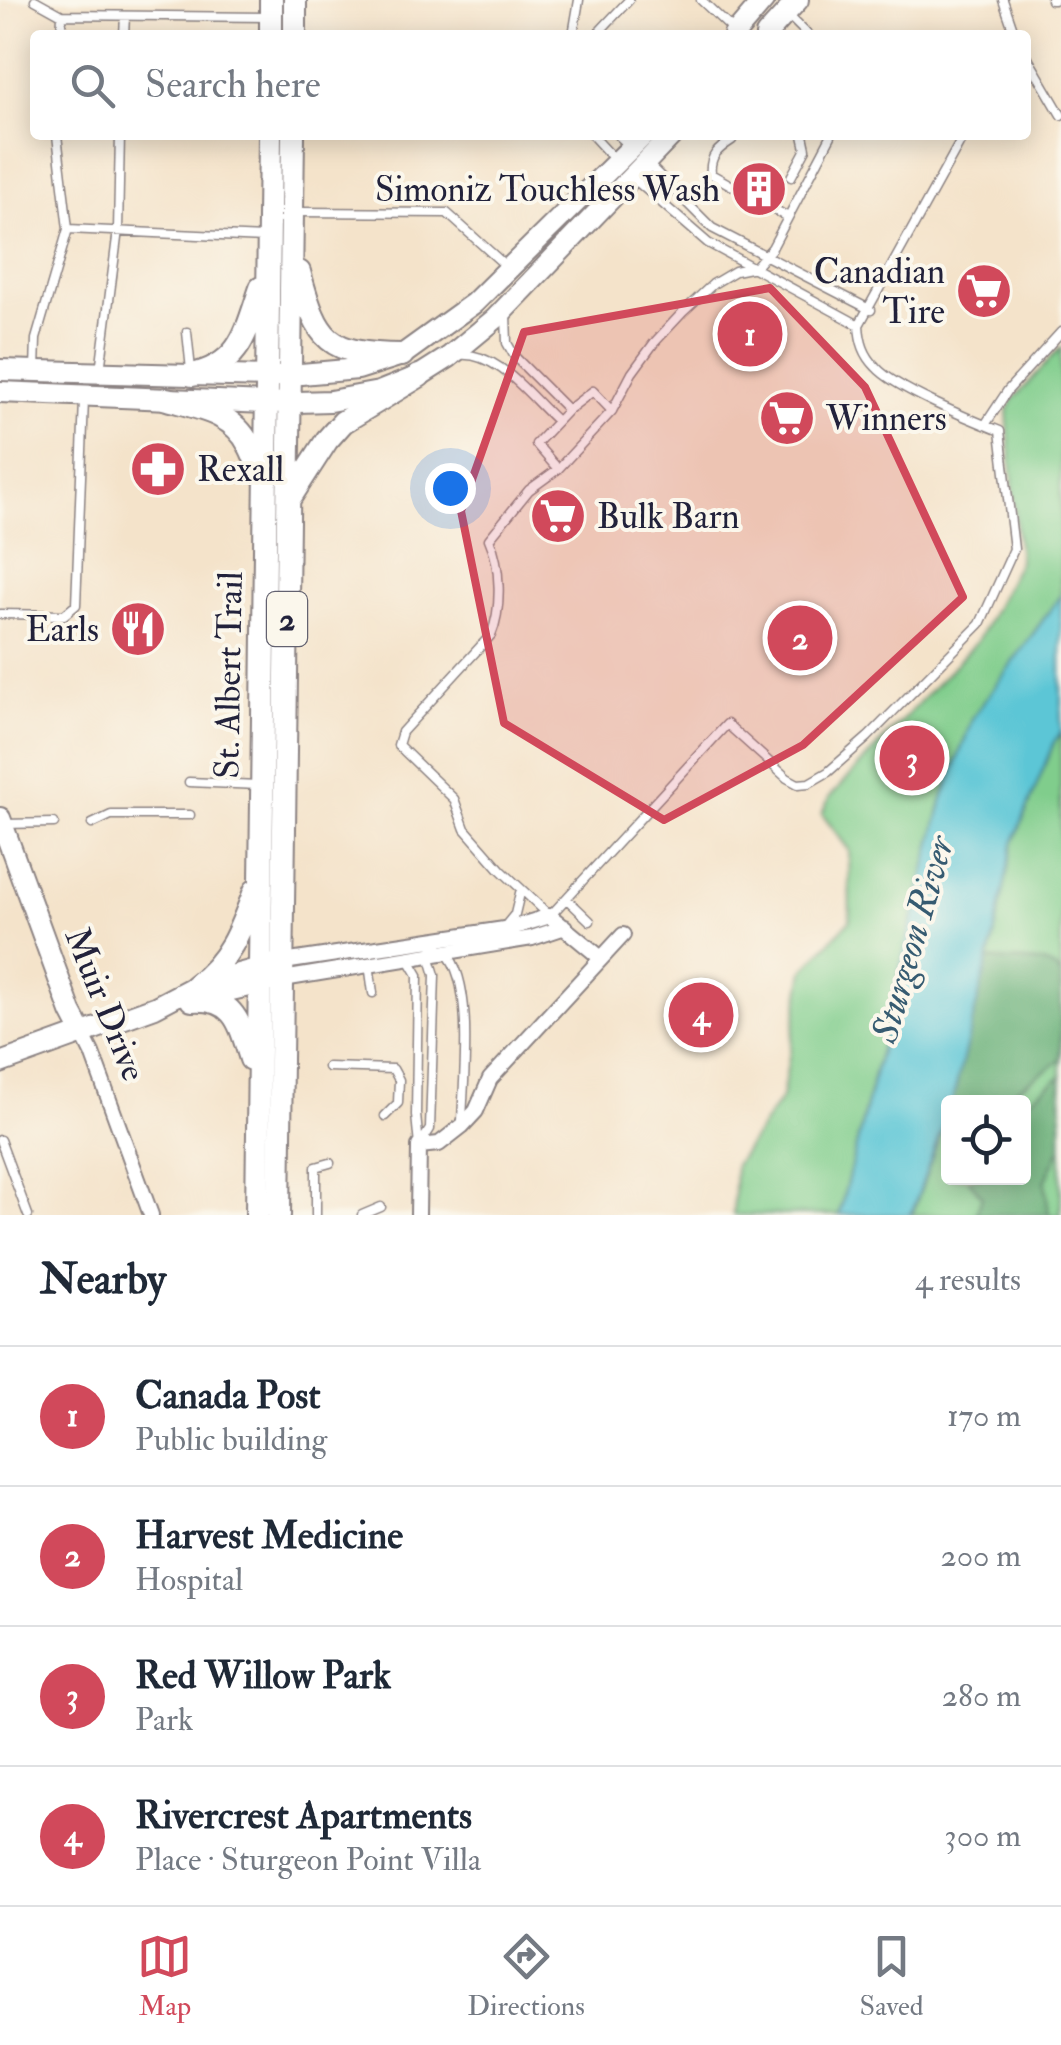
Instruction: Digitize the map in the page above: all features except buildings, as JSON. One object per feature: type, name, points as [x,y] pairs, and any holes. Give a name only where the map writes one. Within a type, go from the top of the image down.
[{"type":"main road","points":[[294,30],[295,0]]},
{"type":"main road","points":[[738,30],[764,0]]},
{"type":"main road","points":[[771,30],[792,7]]},
{"type":"main road","name":"St. Albert Trail","points":[[270,140],[268,270],[279,376]]},
{"type":"main road","name":"St. Albert Trail","points":[[257,1215],[266,483],[278,402],[292,248],[293,140]]},
{"type":"main road","points":[[0,370],[279,376],[358,369],[402,356],[474,303],[632,153],[661,140]]},
{"type":"main road","points":[[289,499],[343,422],[450,357],[506,308],[632,153]]},
{"type":"main road","points":[[292,248],[310,313],[328,339],[357,354],[402,356]]},
{"type":"main road","points":[[192,375],[214,370],[234,353],[268,270]]},
{"type":"main road","points":[[0,392],[330,401],[379,392],[419,376]]},
{"type":"main road","points":[[167,399],[218,414],[238,428],[266,483]]},
{"type":"main road","name":"St. Albert Trail","points":[[278,402],[289,499],[280,1215]]},
{"type":"main road","name":"Muir Drive","points":[[1,821],[82,1034]]},
{"type":"main road","points":[[194,993],[231,948],[261,873]]},
{"type":"main road","points":[[0,1063],[154,1006],[283,970]]},
{"type":"main road","points":[[194,993],[236,1016],[258,1082]]},
{"type":"street","points":[[283,970],[420,940],[502,929],[550,916],[601,958]]},
{"type":"street","points":[[283,970],[429,955],[532,938],[565,927]]},
{"type":"street","points":[[418,1215],[420,1146],[439,1144],[462,1126],[476,1111],[490,1079],[623,935]]},
{"type":"street","points":[[420,940],[429,955]]},
{"type":"street","name":"Muir Drive","points":[[82,1034],[151,1215]]},
{"type":"lane","points":[[34,0],[62,16],[271,17]]},
{"type":"lane","points":[[575,30],[579,0]]},
{"type":"lane","points":[[601,30],[629,0]]},
{"type":"lane","points":[[701,0],[731,30]]},
{"type":"lane","points":[[994,0],[1006,14]]},
{"type":"lane","points":[[1004,0],[1013,30]]},
{"type":"lane","points":[[792,7],[805,30]]},
{"type":"lane","points":[[62,16],[62,30]]},
{"type":"lane","points":[[124,30],[125,16]]},
{"type":"lane","points":[[1031,64],[1061,115]]},
{"type":"lane","points":[[35,370],[36,338],[68,229],[59,140]]},
{"type":"lane","points":[[0,614],[64,615],[76,605],[84,396],[100,371],[118,230],[120,140]]},
{"type":"lane","points":[[603,140],[632,153],[712,228],[870,310]]},
{"type":"lane","points":[[732,140],[716,152],[710,164],[711,174],[788,217]]},
{"type":"lane","points":[[791,177],[806,150],[804,140]]},
{"type":"lane","points":[[829,140],[756,267],[735,272],[713,284],[683,312],[632,373],[612,411],[558,469],[529,490],[489,539],[494,550],[498,618],[490,635],[402,732],[398,745],[454,800],[465,829],[550,916],[727,724],[787,778],[798,784],[809,783],[828,772],[868,737],[980,624],[1014,549],[1000,431],[884,375],[863,349],[860,325],[961,140]]},
{"type":"lane","points":[[632,153],[708,243],[860,325]]},
{"type":"lane","points":[[292,212],[447,213],[509,268]]},
{"type":"lane","points":[[68,229],[268,238]]},
{"type":"lane","points":[[506,308],[506,343],[568,410]]},
{"type":"lane","points":[[187,332],[192,375]]},
{"type":"lane","points":[[985,425],[1008,390],[1061,332]]},
{"type":"lane","points":[[450,357],[472,354],[490,360],[557,421]]},
{"type":"lane","points":[[558,469],[536,444],[557,421],[592,392],[612,411]]},
{"type":"lane","points":[[190,782],[262,785]]},
{"type":"lane","points":[[92,824],[111,815],[190,815]]},
{"type":"lane","points":[[1,821],[54,823]]},
{"type":"lane","points":[[502,929],[515,914],[521,889]]},
{"type":"lane","points":[[567,899],[590,921]]},
{"type":"lane","points":[[420,940],[446,952],[463,995],[462,1126]]},
{"type":"lane","points":[[420,1146],[430,1129],[435,974],[429,955]]},
{"type":"lane","points":[[408,958],[418,975],[416,1115],[420,1146]]},
{"type":"lane","points":[[369,964],[373,993]]},
{"type":"lane","points":[[328,1068],[393,1069],[400,1080],[398,1103],[386,1116]]},
{"type":"lane","points":[[0,1140],[28,1215]]},
{"type":"lane","points":[[316,1215],[316,1167],[330,1163]]},
{"type":"lane","points":[[362,1215],[382,1206]]},
{"type":"highlighted area","points":[[770,288],[865,387],[963,597],[803,745],[664,820],[504,723],[461,511],[524,332]]},
{"type":"green space","points":[[1061,347],[1061,595],[973,717],[943,798],[839,1215],[733,1215],[735,1165],[782,1097],[804,970],[850,920],[849,850],[822,814],[829,798],[978,640],[1019,561],[1007,413],[1013,400]]},
{"type":"green space","points":[[1061,732],[1061,1215],[912,1215],[941,1132],[941,1185],[1031,1185],[1031,1095],[954,1095],[1013,844]]},
{"type":"green space","points":[[988,959],[1038,962],[1055,969],[1061,975],[1061,1060],[1008,1095],[952,1095]]},
{"type":"green space","points":[[1061,1076],[1061,1147],[1045,1182],[1049,1215],[976,1215],[982,1196],[973,1185],[1031,1185],[1031,1098]]},
{"type":"water","name":"Sturgeon River","points":[[1061,595],[1061,732],[1013,844],[954,1095],[941,1095],[941,1131],[911,1215],[839,1215],[943,798],[973,717]]},
{"type":"place","name":"Simoniz Touchless Wash","points":[[759,189]]},
{"type":"place","name":"Canadian Tire","points":[[984,291]]},
{"type":"place","name":"Canada Post","points":[[750,334]]},
{"type":"place","name":"Winners","points":[[787,418]]},
{"type":"place","name":"Rexall","points":[[158,469]]},
{"type":"place","name":"Bulk Barn","points":[[558,516]]},
{"type":"place","name":"Earls","points":[[138,629]]},
{"type":"place","name":"Harvest Medicine","points":[[800,638]]},
{"type":"place","name":"Red Willow Park","points":[[912,758]]},
{"type":"place","name":"Rivercrest Apartments","points":[[701,1015]]}]
